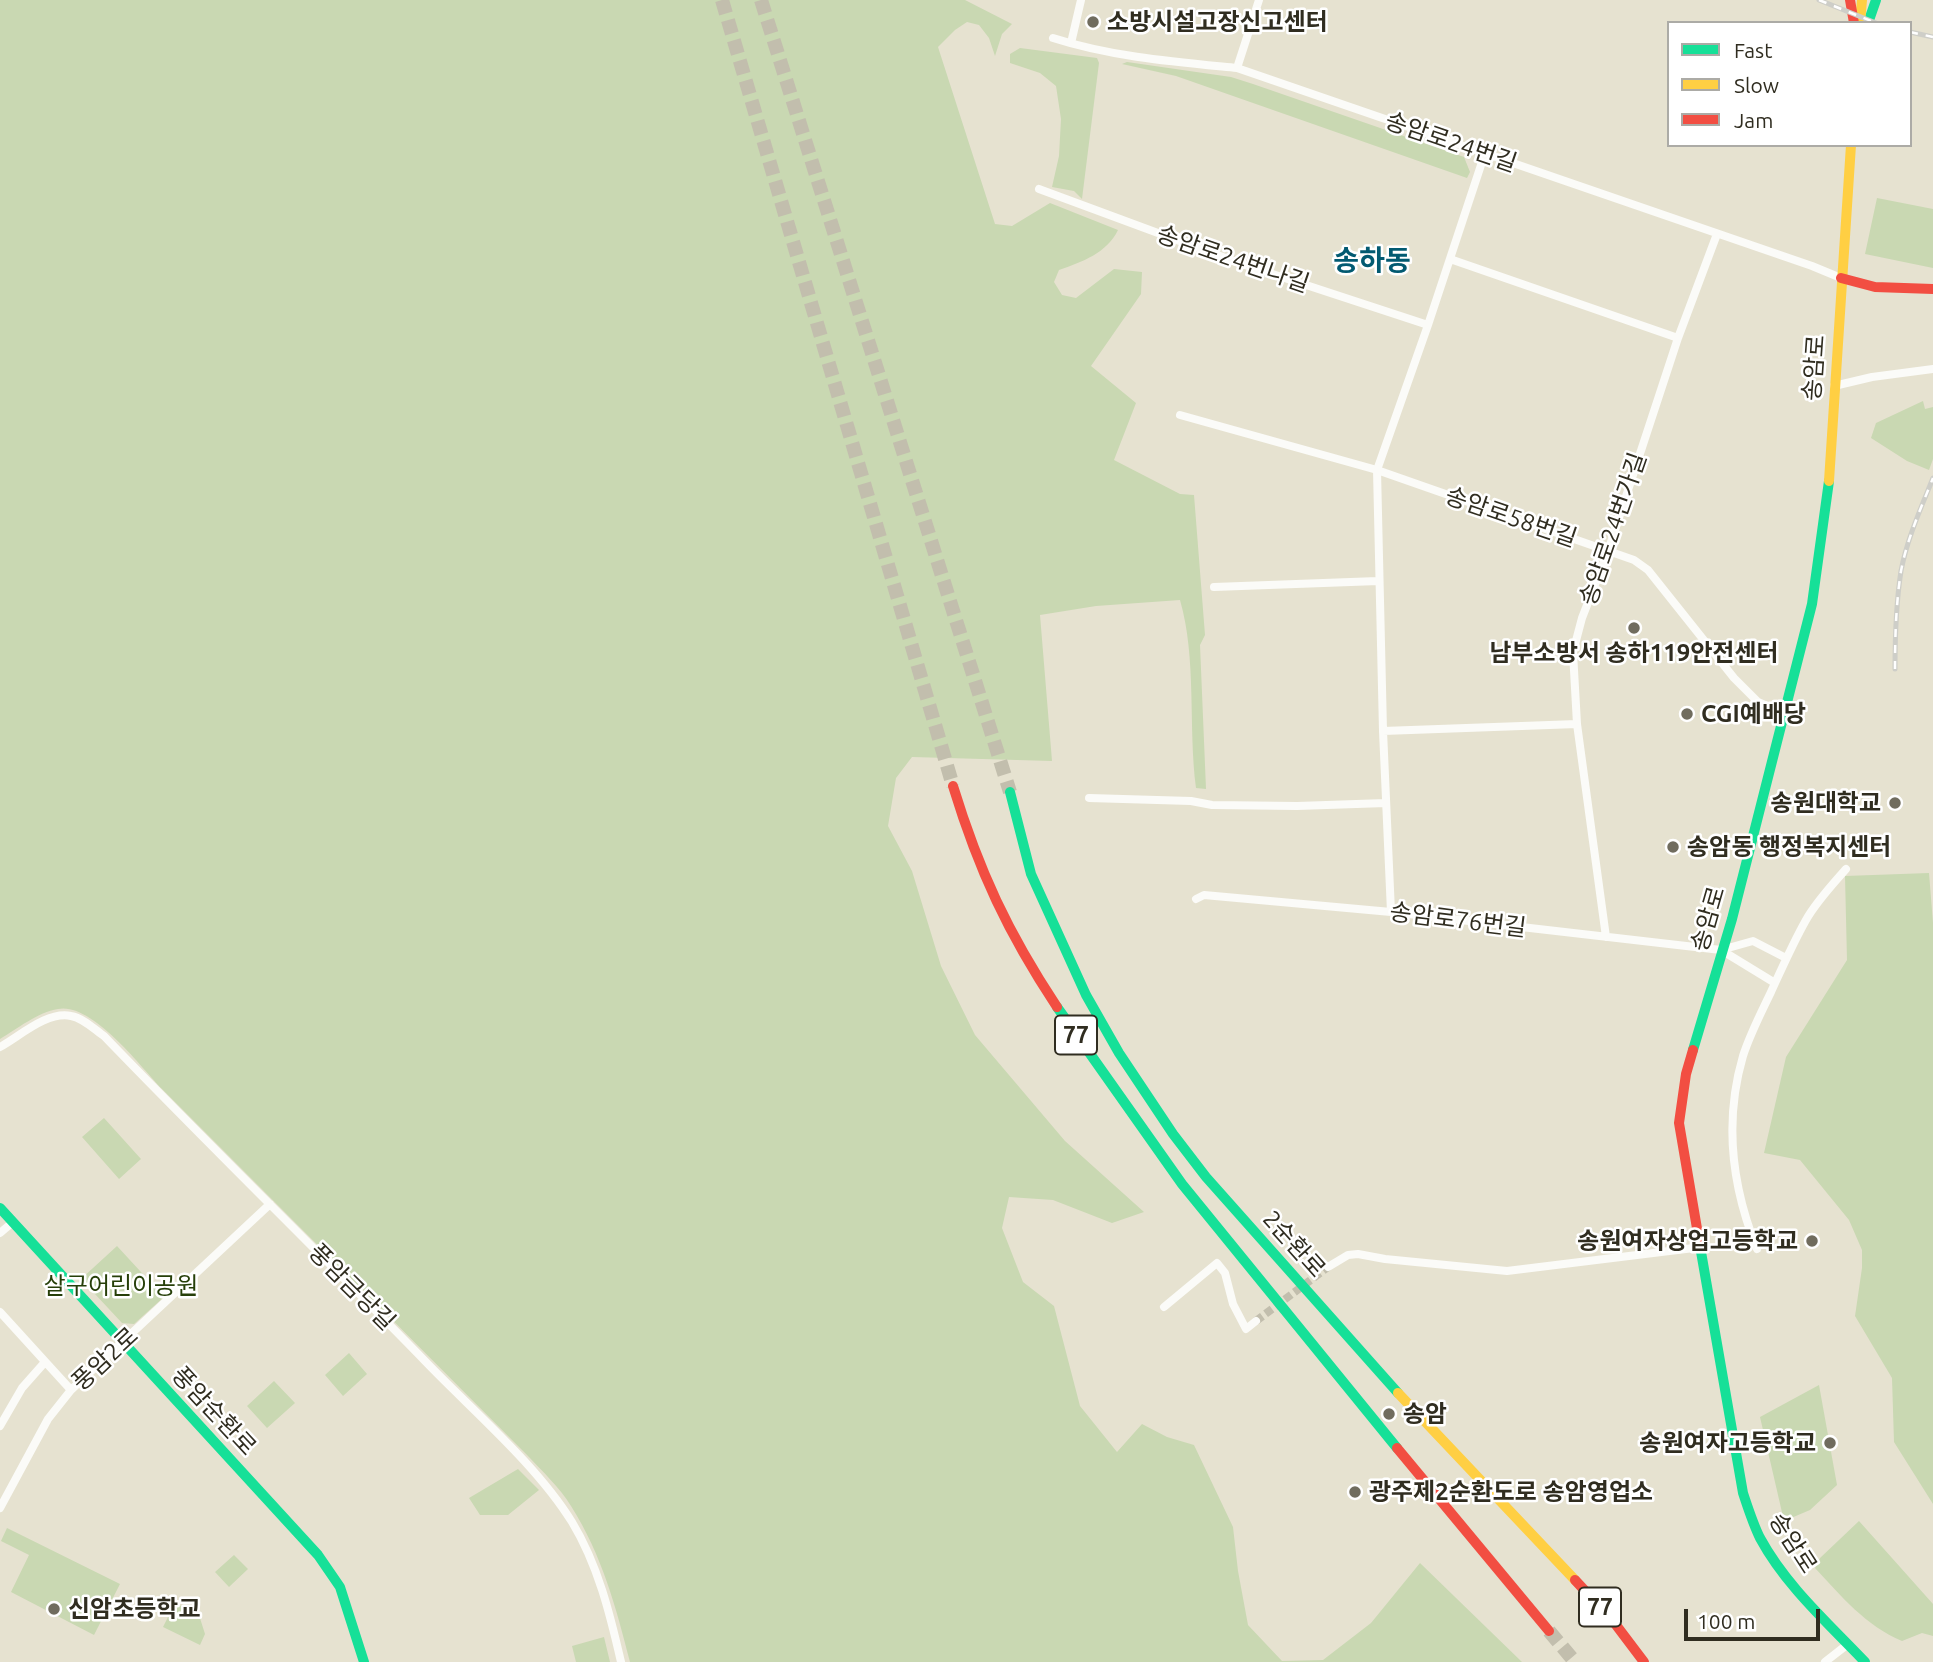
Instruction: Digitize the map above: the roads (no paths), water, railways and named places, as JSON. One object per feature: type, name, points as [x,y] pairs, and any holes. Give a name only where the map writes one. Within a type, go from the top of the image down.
[{"type":"main road","points":[[1850,0],[1854,21]]},
{"type":"main road","points":[[1860,21],[1862,0]]},
{"type":"main road","points":[[1868,21],[1876,0]]},
{"type":"main road","name":"송암로","points":[[1851,147],[1823,538],[1812,604],[1732,919],[1686,1074],[1679,1123],[1743,1493],[1752,1520],[1763,1544],[1802,1596],[1866,1661]]},
{"type":"main road","points":[[1841,278],[1855,285],[1871,287],[1933,289]]},
{"type":"main road","name":"2순환로","points":[[953,786],[971,844],[990,890],[1034,971],[1088,1053],[1182,1184],[1549,1631]]},
{"type":"main road","name":"2순환로","points":[[1010,792],[1031,874],[1086,995],[1119,1053],[1173,1134],[1206,1177],[1403,1399],[1613,1621],[1644,1662]]},
{"type":"main road","name":"풍암순환로","points":[[0,1208],[318,1555],[340,1587],[364,1662]]},
{"type":"street","points":[[1071,43],[1081,0]]},
{"type":"street","points":[[1237,68],[1259,0]]},
{"type":"street","name":"송암로24번길","points":[[1054,37],[1071,43],[1163,60],[1237,68],[1841,278]]},
{"type":"street","points":[[1391,912],[1378,581],[1377,470],[1485,153]]},
{"type":"street","name":"송암로24번나길","points":[[1039,189],[1239,263],[1428,325]]},
{"type":"street","name":"송암로24번가길","points":[[1606,937],[1577,724],[1573,652],[1582,618],[1608,551],[1678,338],[1717,234]]},
{"type":"street","points":[[1450,259],[1678,338]]},
{"type":"street","points":[[1834,386],[1872,377],[1933,369]]},
{"type":"street","name":"송암로58번길","points":[[1180,415],[1377,470],[1634,560],[1648,570],[1734,678],[1758,702],[1783,713]]},
{"type":"street","points":[[1214,587],[1378,581]]},
{"type":"street","points":[[1383,731],[1577,724]]},
{"type":"street","points":[[1089,798],[1191,801],[1212,805],[1386,803]]},
{"type":"street","points":[[1757,1249],[1746,1220],[1735,1168],[1731,1123],[1735,1088],[1744,1055],[1786,958],[1807,918],[1846,869]]},
{"type":"street","name":"송암로76번길","points":[[1196,898],[1204,895],[1391,912],[1721,950]]},
{"type":"street","points":[[1721,950],[1753,942],[1786,958]]},
{"type":"street","points":[[1721,950],[1775,983]]},
{"type":"street","name":"풍암금당길","points":[[0,1047],[58,1015],[72,1016],[83,1021],[104,1036],[523,1461],[561,1507],[583,1542],[595,1570],[621,1662]]},
{"type":"street","name":"풍암2로","points":[[0,1508],[48,1419],[71,1390],[271,1204]]},
{"type":"street","points":[[0,1233],[13,1222]]},
{"type":"street","points":[[1328,1267],[1348,1255],[1357,1254],[1507,1271],[1702,1247]]},
{"type":"street","points":[[1164,1307],[1217,1263],[1225,1273],[1233,1304],[1246,1329],[1256,1321]]},
{"type":"street","points":[[0,1312],[71,1390]]},
{"type":"street","points":[[0,1426],[22,1388],[45,1362]]},
{"type":"street","points":[[1825,1662],[1848,1644]]},
{"type":"tunnel","points":[[722,0],[953,786]]},
{"type":"tunnel","points":[[761,0],[1010,792]]},
{"type":"tunnel","points":[[1256,1321],[1328,1267]]},
{"type":"tunnel","points":[[1549,1631],[1575,1662]]},
{"type":"railway","points":[[1819,0],[1871,21]]},
{"type":"railway","points":[[1912,32],[1933,37]]},
{"type":"railway","points":[[1895,669],[1901,571],[1911,535],[1933,478]]},
{"type":"place","name":"소방시설고장신고센터","points":[[1093,22]]},
{"type":"place","name":"남부소방서 송하119안전센터","points":[[1634,628]]},
{"type":"place","name":"CGI예배당","points":[[1687,714]]},
{"type":"place","name":"송원대학교","points":[[1895,803]]},
{"type":"place","name":"송암동 행정복지센터","points":[[1673,847]]},
{"type":"place","name":"송원여자상업고등학교","points":[[1812,1241]]},
{"type":"place","name":"송암","points":[[1389,1414]]},
{"type":"place","name":"송원여자고등학교","points":[[1830,1443]]},
{"type":"place","name":"광주제2순환도로 송암영업소","points":[[1355,1492]]},
{"type":"place","name":"신암초등학교","points":[[54,1609]]},
{"type":"district","name":"송하동","points":[[1372,261]]},
{"type":"park label","name":"살구어린이공원","points":[[121,1286]]}]
